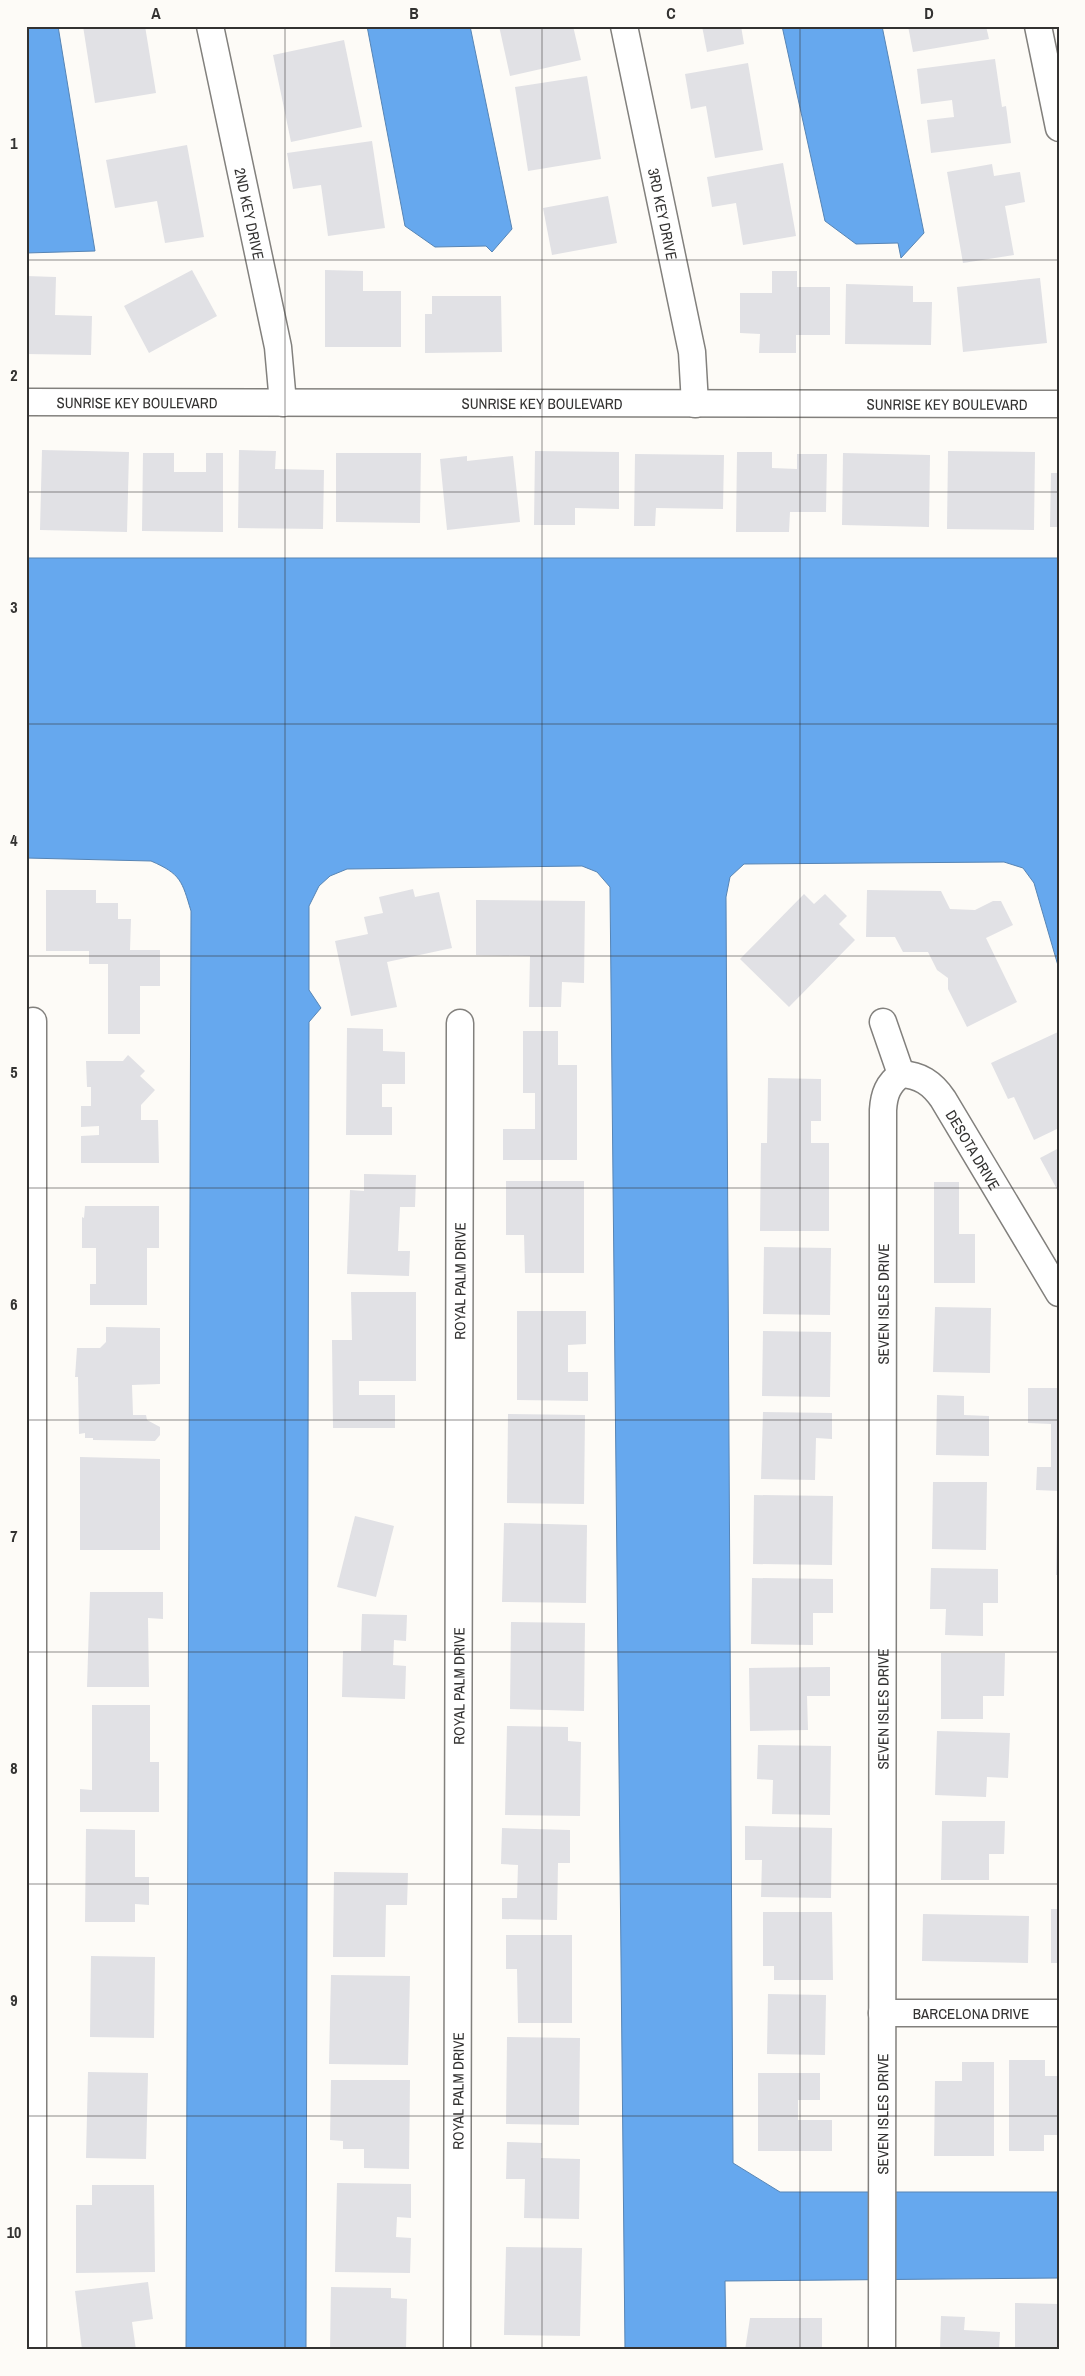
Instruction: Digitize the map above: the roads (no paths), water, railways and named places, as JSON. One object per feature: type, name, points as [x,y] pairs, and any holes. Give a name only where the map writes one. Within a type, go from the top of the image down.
[{"type":"street","name":"2ND KEY DRIVE","points":[[210,26],[278,347],[283,403]]},
{"type":"street","name":"3RD KEY DRIVE","points":[[624,26],[692,352],[695,404]]},
{"type":"street","points":[[1038,26],[1059,128]]},
{"type":"street","name":"SUNRISE KEY BOULEVARD","points":[[26,402],[1059,404]]},
{"type":"street","points":[[33,1022],[33,2350]]},
{"type":"street","points":[[883,1022],[901,1074]]},
{"type":"street","name":"ROYAL PALM DRIVE","points":[[457,2350],[460,1023]]},
{"type":"street","name":"DESOTA DRIVE","points":[[901,1074],[920,1077],[937,1090],[943,1098],[1059,1293]]},
{"type":"street","name":"SEVEN ISLES DRIVE","points":[[882,2350],[883,1110],[884,1094],[892,1081],[901,1074]]},
{"type":"street","name":"BARCELONA DRIVE","points":[[882,2013],[1059,2013]]},
{"type":"water","points":[[26,26],[58,26],[95,251],[26,253]]},
{"type":"water","points":[[367,26],[470,26],[512,229],[492,252],[486,246],[435,247],[405,226]]},
{"type":"water","points":[[782,26],[882,26],[924,233],[901,258],[898,243],[856,244],[825,221]]},
{"type":"water","points":[[26,558],[1059,558],[1059,969],[1034,883],[1023,868],[1004,862],[744,864],[730,877],[726,897],[733,2163],[780,2192],[1059,2192],[1059,2278],[725,2281],[726,2350],[625,2350],[610,887],[597,872],[582,866],[347,869],[330,876],[319,886],[309,906],[309,990],[321,1008],[309,1022],[306,2350],[186,2350],[191,911],[179,880],[169,870],[151,861],[26,858]]}]
